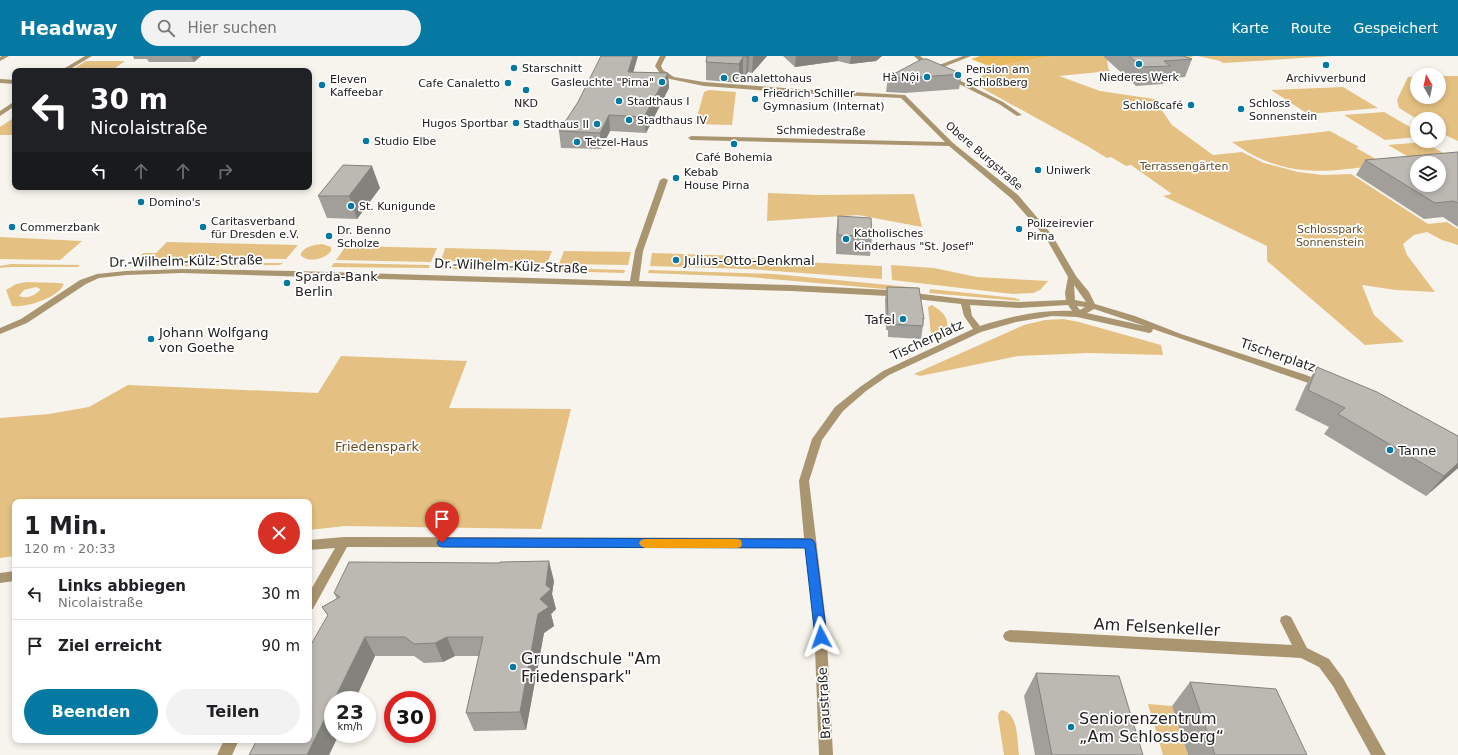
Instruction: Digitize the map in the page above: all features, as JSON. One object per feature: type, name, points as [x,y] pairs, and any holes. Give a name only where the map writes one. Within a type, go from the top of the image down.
[{"type":"street","points":[[0,59],[6,56]]},
{"type":"street","points":[[68,68],[89,56]]},
{"type":"street","name":"Obere Burgstraße","points":[[663,56],[658,66],[665,75],[672,78],[702,83],[797,91],[903,96],[951,144],[1015,197],[1049,237],[1072,277],[1086,294],[1092,306]]},
{"type":"street","points":[[917,56],[937,71]]},
{"type":"street","points":[[923,73],[937,71],[968,56]]},
{"type":"street","points":[[946,75],[1001,103],[1019,115]]},
{"type":"street","points":[[0,81],[12,82]]},
{"type":"street","points":[[0,114],[12,105]]},
{"type":"street","name":"Schmiedestraße","points":[[691,138],[951,144]]},
{"type":"street","points":[[634,283],[639,251],[664,180]]},
{"type":"street","name":"Dr.-Wilhelm-Külz-Straße","points":[[0,331],[24,321],[83,282],[96,276],[126,273],[198,272],[634,283],[835,290],[924,297]]},
{"type":"street","points":[[1072,277],[1068,294],[1070,302],[1078,314]]},
{"type":"street","name":"Tischerplatz","points":[[924,297],[965,302],[1019,305],[1070,302],[1092,306],[1132,318],[1178,336],[1303,377],[1332,389]]},
{"type":"street","name":"Tischerplatz","points":[[965,302],[968,316],[978,330]]},
{"type":"street","points":[[1019,305],[1033,316]]},
{"type":"street","name":"Tischerplatz","points":[[1078,314],[1091,308],[1092,306]]},
{"type":"street","name":"Tischerplatz","points":[[886,373],[978,330],[1033,316],[1078,314],[1178,336]]},
{"type":"street","name":"Braustraße","points":[[826,755],[820,622],[804,481],[817,439],[839,409],[863,389],[886,373]]},
{"type":"street","points":[[312,600],[344,542]]},
{"type":"street","points":[[312,546],[344,542],[810,543]]},
{"type":"street","points":[[0,578],[12,576]]},
{"type":"street","points":[[1286,621],[1302,652]]},
{"type":"street","name":"Am Felsenkeller","points":[[1010,636],[1302,652],[1324,663],[1338,682],[1379,755]]},
{"type":"street","points":[[224,755],[230,743]]},
{"type":"green space","points":[[1052,56],[1193,56],[1185,60],[1107,58],[1108,68],[1110,71],[1059,76],[1100,91],[1154,99],[1172,125],[1213,155],[1242,152],[1264,163],[1298,172],[1323,175],[1351,174],[1428,224],[1447,222],[1458,229],[1458,245],[1442,240],[1427,232],[1414,235],[1403,244],[1407,255],[1435,292],[1396,290],[1362,285],[1374,315],[1404,342],[1365,345],[1267,261],[1267,246],[1163,196],[1172,194],[1131,165],[1126,166],[1111,157],[1107,158],[971,82],[998,66]]},
{"type":"green space","points":[[1198,56],[1333,56],[1223,63]]},
{"type":"green space","points":[[86,61],[125,61],[115,68],[75,68]]},
{"type":"green space","points":[[1446,76],[1458,76],[1458,141],[1446,135],[1446,112],[1410,112],[1410,115],[1399,108],[1397,100],[1408,77],[1410,77],[1410,104],[1446,104]]},
{"type":"green space","points":[[1343,87],[1378,108],[1308,114],[1271,90]]},
{"type":"green space","points":[[709,90],[736,92],[732,125],[695,124],[704,92]]},
{"type":"green space","points":[[1384,112],[1410,127],[1410,138],[1385,140],[1344,115]]},
{"type":"green space","points":[[12,119],[12,135],[0,135],[0,127]]},
{"type":"green space","points":[[1330,131],[1359,147],[1356,148],[1385,164],[1324,171],[1287,168],[1251,154],[1232,142]]},
{"type":"green space","points":[[1410,143],[1410,148],[1435,148],[1447,155],[1410,156],[1410,158],[1388,145]]},
{"type":"green space","points":[[768,193],[819,195],[914,194],[922,227],[858,215],[767,221]]},
{"type":"green space","points":[[0,237],[82,241],[60,260],[0,259]]},
{"type":"green space","points":[[167,242],[298,245],[286,259],[139,258],[143,253],[156,253]]},
{"type":"green space","points":[[322,244],[331,247],[331,251],[325,256],[313,260],[301,256],[301,253],[308,247]]},
{"type":"green space","points":[[346,246],[437,248],[431,262],[336,260]]},
{"type":"green space","points":[[445,248],[552,251],[547,263],[441,261]]},
{"type":"green space","points":[[564,251],[631,252],[628,265],[559,264]]},
{"type":"green space","points":[[652,253],[741,256],[764,260],[882,266],[882,279],[750,269],[650,266]]},
{"type":"green space","points":[[136,263],[283,263],[280,265],[132,267]]},
{"type":"green space","points":[[334,263],[430,265],[429,268],[331,267]]},
{"type":"green space","points":[[11,264],[80,265],[78,267],[0,268],[0,266]]},
{"type":"green space","points":[[441,265],[546,267],[545,271],[439,269]]},
{"type":"green space","points":[[891,265],[934,268],[977,277],[1048,281],[1040,290],[1033,293],[1013,294],[892,280]]},
{"type":"green space","points":[[556,268],[625,270],[624,273],[555,271]]},
{"type":"green space","points":[[649,270],[774,274],[920,288],[920,292],[749,277],[648,273]]},
{"type":"green space","points":[[27,282],[64,284],[61,289],[49,298],[33,304],[12,306],[6,290],[16,284]],"holes":[[[36,287],[40,289],[36,294],[25,297],[19,296],[24,290]]]},
{"type":"green space","points":[[930,289],[1015,298],[1020,301],[929,293]]},
{"type":"green space","points":[[932,305],[944,315],[947,322],[947,330],[939,338],[931,335],[928,307]]},
{"type":"green space","points":[[1063,319],[1079,322],[1161,345],[1163,355],[1088,353],[1018,356],[920,376],[914,374],[1024,325],[1045,320]]},
{"type":"green space","name":"Friedenspark","points":[[341,356],[467,361],[449,408],[571,409],[541,529],[345,526],[312,530],[312,499],[12,499],[12,556],[0,558],[0,418],[49,414],[89,407],[128,385],[318,393]]},
{"type":"green space","points":[[1148,704],[1172,706],[1188,755],[1163,755]]},
{"type":"green space","points":[[1002,710],[1008,712],[1014,722],[1019,755],[1004,755],[998,717],[999,712]]},
{"type":"shaded area","points":[[980,56],[1052,56],[994,68],[971,59]]},
{"type":"building","points":[[601,56],[633,56],[628,72],[668,73],[644,117],[609,115],[600,133],[559,131],[578,102]]},
{"type":"building","points":[[707,56],[747,57],[743,57],[739,64],[706,62]]},
{"type":"building","points":[[1129,56],[1183,56],[1192,59],[1164,61],[1170,66],[1142,67]]},
{"type":"building","points":[[922,59],[927,59],[962,74],[907,78],[888,77]]},
{"type":"building","points":[[1458,152],[1458,203],[1454,201],[1435,203],[1417,192],[1446,192],[1446,156],[1412,156]]},
{"type":"building","points":[[1410,156],[1410,188],[1365,160]]},
{"type":"building","points":[[343,165],[372,166],[349,196],[318,196]]},
{"type":"building","points":[[838,216],[871,218],[872,237],[838,235]]},
{"type":"building","points":[[887,287],[919,288],[924,319],[923,318],[923,326],[890,324],[890,316],[888,316]]},
{"type":"building","points":[[1317,367],[1377,392],[1458,436],[1458,463],[1444,476],[1338,414],[1345,408],[1308,390]]},
{"type":"building","name":"Grundschule \"Am Friedenspark\"","points":[[549,561],[546,585],[551,589],[540,599],[549,607],[538,614],[520,712],[466,713],[483,637],[447,637],[435,643],[414,644],[405,637],[365,637],[338,691],[324,691],[324,720],[307,755],[249,755],[255,743],[312,743],[312,643],[328,615],[322,607],[340,597],[334,593],[349,562],[500,563]]},
{"type":"building","points":[[1036,673],[1119,676],[1143,755],[1052,755]]},
{"type":"building","points":[[1190,682],[1276,689],[1307,755],[1215,755]]},
{"type":"slow traffic","points":[[645,543],[737,544]]},
{"type":"place","name":"Niederes Werk","points":[[1139,64]]},
{"type":"place","name":"Archivverbund","points":[[1326,65]]},
{"type":"place","name":"Starschnitt","points":[[514,68]]},
{"type":"place","name":"Pension am Schloßberg","points":[[958,75]]},
{"type":"place","name":"Hà Nội","points":[[927,77]]},
{"type":"place","name":"Canalettohaus","points":[[724,78]]},
{"type":"place","name":"Gasleuchte \"Pirna\"","points":[[662,82]]},
{"type":"place","name":"Cafe Canaletto","points":[[508,83]]},
{"type":"place","name":"Eleven Kaffeebar","points":[[322,85]]},
{"type":"place","name":"NKD","points":[[526,90]]},
{"type":"place","name":"Friedrich Schiller Gymnasium (Internat)","points":[[755,99]]},
{"type":"place","name":"Stadthaus I","points":[[619,101]]},
{"type":"place","name":"Schloßcafé","points":[[1191,105]]},
{"type":"place","name":"Schloss Sonnenstein","points":[[1241,109]]},
{"type":"place","name":"Stadthaus IV","points":[[629,120]]},
{"type":"place","name":"Hugos Sportbar","points":[[516,123]]},
{"type":"place","name":"Stadthaus II","points":[[597,124]]},
{"type":"place","name":"Studio Elbe","points":[[366,141]]},
{"type":"place","name":"Tetzel-Haus","points":[[577,142]]},
{"type":"place","name":"Café Bohemia","points":[[734,144]]},
{"type":"place","name":"Uniwerk","points":[[1038,170]]},
{"type":"place","name":"Kebab House Pirna","points":[[676,178]]},
{"type":"place","name":"Domino's","points":[[141,202]]},
{"type":"place","name":"St. Kunigunde","points":[[351,206]]},
{"type":"place","name":"Commerzbank","points":[[12,227]]},
{"type":"place","name":"Caritasverband für Dresden e.V.","points":[[203,227]]},
{"type":"place","name":"Polizeirevier Pirna","points":[[1019,229]]},
{"type":"place","name":"Dr. Benno Scholze","points":[[329,236]]},
{"type":"place","name":"Katholisches Kinderhaus \"St. Josef\"","points":[[846,239]]},
{"type":"place","name":"Julius-Otto-Denkmal","points":[[676,260]]},
{"type":"place","name":"Sparda-Bank Berlin","points":[[287,283]]},
{"type":"place","name":"Tafel","points":[[903,319]]},
{"type":"place","name":"Johann Wolfgang von Goethe","points":[[151,339]]},
{"type":"place","name":"Tanne","points":[[1390,450]]},
{"type":"place","name":"Grundschule \"Am Friedenspark\"","points":[[513,667]]},
{"type":"place","name":"Seniorenzentrum „Am Schlossberg“","points":[[1071,727]]},
{"type":"route","points":[[442,543],[810,543],[821,637]]},
{"type":"park label","name":"Terrassengärten","points":[[1184,166]]},
{"type":"park label","name":"Schlosspark Sonnenstein","points":[[1330,235]]}]
